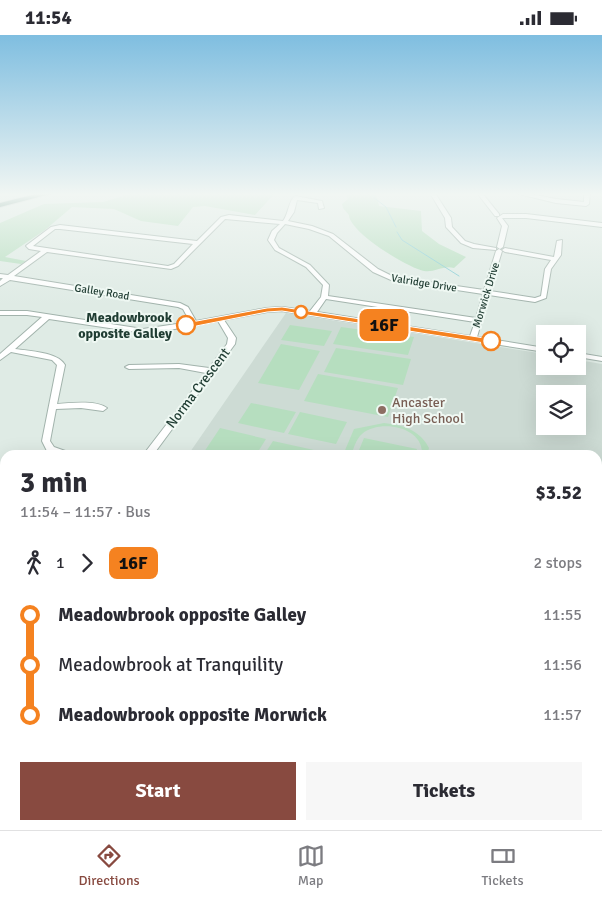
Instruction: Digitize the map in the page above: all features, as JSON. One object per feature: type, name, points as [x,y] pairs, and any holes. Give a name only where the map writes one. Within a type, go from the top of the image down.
[{"type":"street","name":"Valridge Drive","points":[[52,230],[29,245],[31,248],[169,268],[176,265],[212,230]]},
{"type":"street","name":"Valridge Drive","points":[[81,230],[198,243]]},
{"type":"street","points":[[277,230],[272,236],[273,244],[279,250],[306,265],[326,285],[324,297],[312,313]]},
{"type":"street","name":"Valridge Drive","points":[[319,230],[328,233],[372,269],[387,277],[485,293],[540,299],[546,293],[548,269],[556,259]]},
{"type":"street","points":[[452,230],[463,242],[473,246],[556,259],[560,241]]},
{"type":"street","name":"Morwick Drive","points":[[473,339],[504,230]]},
{"type":"street","points":[[0,284],[46,250]]},
{"type":"street","name":"Galley Road","points":[[0,276],[180,305],[186,308],[194,324]]},
{"type":"street","points":[[324,297],[478,320]]},
{"type":"street","points":[[0,313],[22,312],[139,331],[157,331],[276,309],[536,349]]},
{"type":"street","points":[[0,358],[48,316]]},
{"type":"street","name":"Norma Crescent","points":[[152,450],[232,341],[220,319]]},
{"type":"street","points":[[10,350],[54,358],[61,365],[46,441],[47,445],[53,450]]},
{"type":"street","points":[[586,356],[602,359]]},
{"type":"street","points":[[129,367],[179,366],[210,371]]},
{"type":"street","points":[[52,407],[81,405],[103,408]]},
{"type":"shaded area","name":"Ancaster High School","points":[[286,313],[536,353],[536,375],[586,375],[586,361],[602,364],[602,450],[191,450]]},
{"type":"green space","points":[[0,230],[45,230],[5,257],[26,261],[21,264],[0,261]]},
{"type":"green space","points":[[422,230],[439,244],[466,257],[454,268],[446,267],[424,271],[393,256],[358,231]]},
{"type":"green space","points":[[290,325],[332,331],[324,346],[281,340]]},
{"type":"green space","points":[[341,327],[414,337],[408,355],[333,344]]},
{"type":"green space","points":[[281,344],[320,351],[299,390],[258,383]]},
{"type":"green space","points":[[336,348],[411,359],[403,385],[324,372]]},
{"type":"green space","points":[[318,374],[398,388],[388,417],[304,401]]},
{"type":"green space","points":[[251,403],[296,412],[284,433],[238,423]]},
{"type":"green space","points":[[300,412],[347,422],[336,444],[288,434]]},
{"type":"green space","points":[[384,423],[398,425],[416,433],[429,448],[428,450],[422,450],[416,437],[399,428],[389,426],[370,429],[360,436],[353,450],[345,450],[354,429]]},
{"type":"green space","points":[[220,428],[266,439],[259,450],[205,450]]},
{"type":"green space","points":[[364,438],[417,449],[417,450],[359,450]]},
{"type":"green space","points":[[273,441],[314,450],[267,450]]},
{"type":"waterway","points":[[397,232],[402,240],[459,276]]},
{"type":"bus line","name":"16F","points":[[186,325],[282,309],[491,341]]},
{"type":"place","name":"Meadowbrook opposite Galley","points":[[186,325]]},
{"type":"place","name":"Ancaster High School","points":[[382,410]]}]
